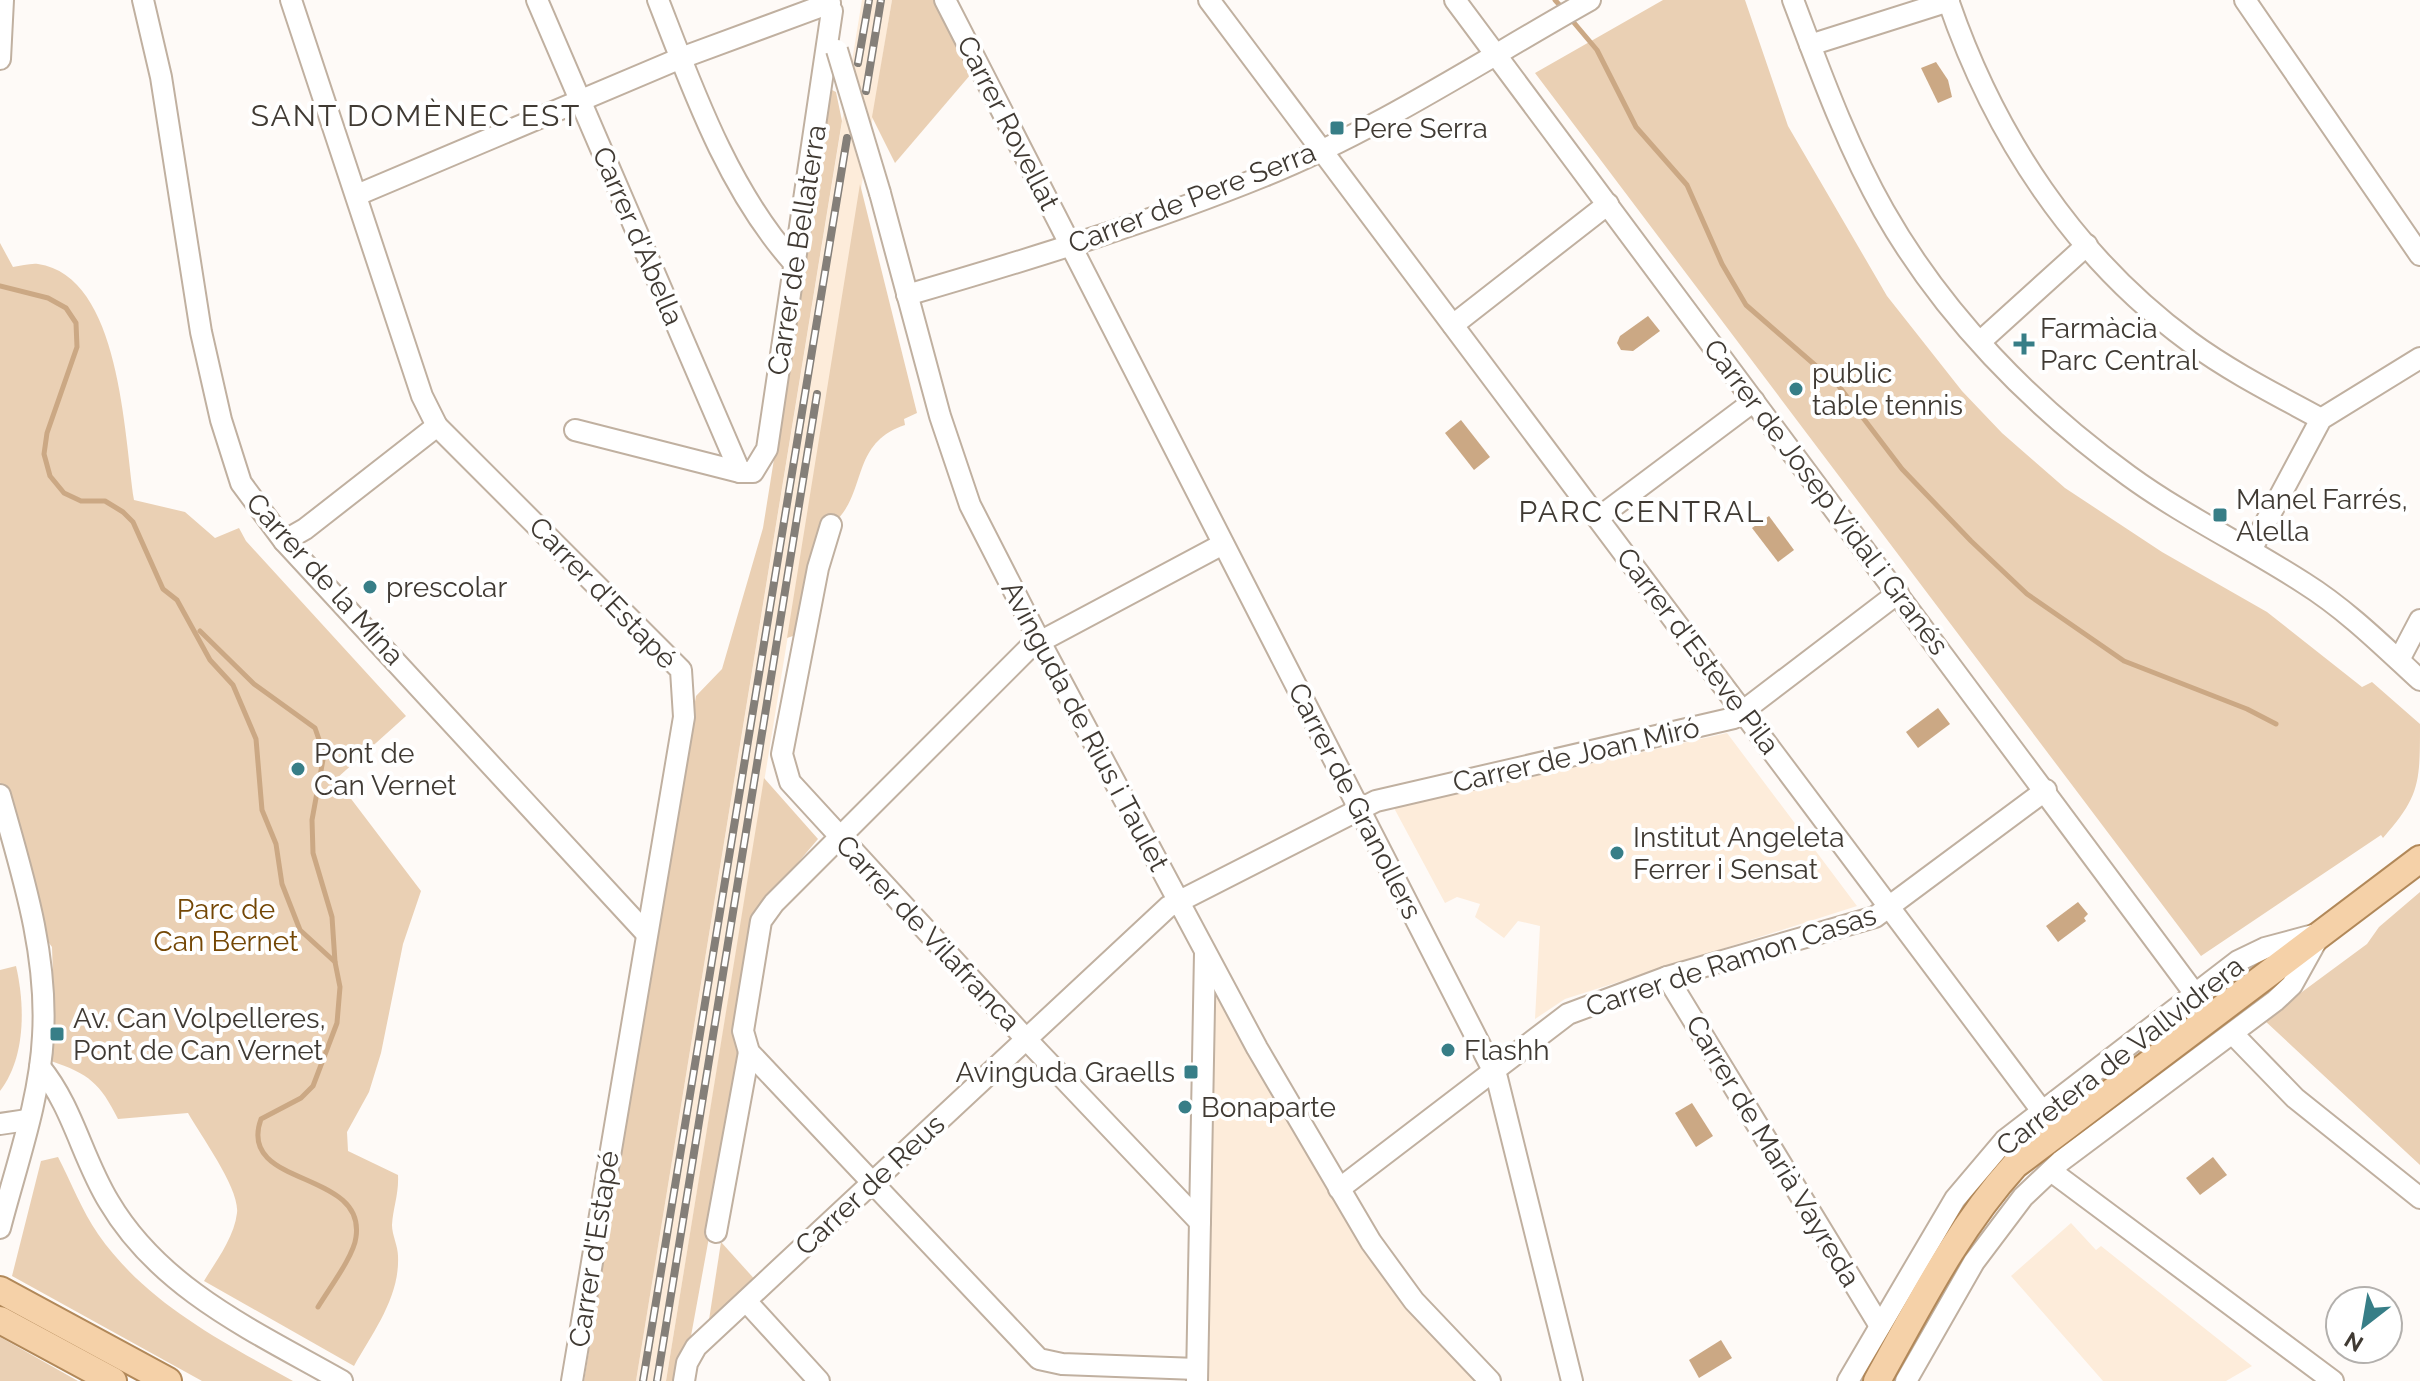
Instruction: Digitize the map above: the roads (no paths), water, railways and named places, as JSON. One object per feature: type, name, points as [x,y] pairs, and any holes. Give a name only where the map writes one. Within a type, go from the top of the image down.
[{"type":"main road","name":"Carretera de Vallvidrera","points":[[1877,1381],[1952,1249],[1982,1204],[2015,1165],[2420,859]]},
{"type":"main road","points":[[0,1290],[168,1381]]},
{"type":"main road","points":[[0,1320],[113,1381]]},
{"type":"street","points":[[0,59],[3,0]]},
{"type":"street","name":"Carrer de la Mina","points":[[143,0],[161,77],[201,332],[221,420],[241,483],[284,541],[645,932]]},
{"type":"street","name":"Carrer d'Estapé","points":[[291,0],[422,396],[437,426],[681,670],[684,717],[645,932],[572,1381]]},
{"type":"street","name":"Carrer d'Abella","points":[[537,0],[746,472]]},
{"type":"street","points":[[658,0],[681,58],[749,205],[793,262]]},
{"type":"street","name":"Carrer Rovellat","points":[[945,0],[1070,246]]},
{"type":"street","name":"Carrer d'Esteve Pila","points":[[1209,0],[2042,1111]]},
{"type":"street","name":"Carrer de Josep Vidal i Granés","points":[[1455,0],[1504,48],[1608,204],[2195,994]]},
{"type":"street","name":"Carrer de Pere Serra","points":[[907,295],[1070,246],[1266,176],[1412,103],[1590,0]]},
{"type":"street","points":[[1793,0],[1845,134],[1884,211],[1931,284],[1981,341],[2069,430],[2132,478],[2308,585],[2420,680]]},
{"type":"street","points":[[1810,45],[1948,0],[1996,113],[2025,166],[2063,221],[2189,341],[2239,374],[2321,419]]},
{"type":"street","points":[[2245,0],[2420,255]]},
{"type":"street","points":[[357,195],[581,103],[681,58],[830,4]]},
{"type":"street","name":"Avinguda de Rius i Taulet","points":[[830,4],[837,50],[880,193],[940,416],[970,505],[1205,953],[1339,1189],[1390,1272],[1490,1381]]},
{"type":"street","name":"Carrer de Bellaterra","points":[[746,472],[767,449],[793,262],[824,82],[830,4]]},
{"type":"street","points":[[1453,325],[1608,204]]},
{"type":"street","points":[[1981,341],[2087,245]]},
{"type":"street","name":"Carrer de Granollers","points":[[1070,246],[1493,1070],[1572,1381]]},
{"type":"street","points":[[2251,550],[2321,419],[2420,358]]},
{"type":"street","points":[[1598,518],[1754,401]]},
{"type":"street","points":[[284,541],[305,529],[437,426]]},
{"type":"street","points":[[575,430],[746,472]]},
{"type":"street","name":"Carrer de Vilafranca","points":[[831,525],[815,582],[782,754],[790,782],[1026,1039],[1200,1222]]},
{"type":"street","points":[[1205,953],[1197,1375],[1062,1364],[1039,1359],[870,1184],[749,1052],[743,1031],[761,921],[774,903],[1020,654],[1039,640],[1223,544]]},
{"type":"street","name":"Carrer de Joan Miró","points":[[1358,808],[1719,723],[1743,712],[1898,593]]},
{"type":"street","points":[[2399,660],[2420,620]]},
{"type":"street","name":"Carrer de Ramon Casas","points":[[1339,1189],[1568,1014],[1667,977],[1875,917],[1891,909],[2046,790]]},
{"type":"street","points":[[0,795],[34,923],[43,1012],[40,1067],[27,1120],[8,1161],[0,1228]]},
{"type":"street","name":"Carrer de Reus","points":[[684,1381],[687,1363],[696,1347],[1178,901],[1358,808]]},
{"type":"street","name":"Carretera de Vallvidrera","points":[[1848,1381],[1955,1199],[2005,1140],[2250,954],[2320,933]]},
{"type":"street","name":"Carretera de Vallvidrera","points":[[1906,1381],[1997,1228],[2051,1171],[2233,1034],[2292,985],[2320,933]]},
{"type":"street","name":"Carrer de Marià Vayreda","points":[[1667,977],[1880,1326]]},
{"type":"street","points":[[2233,1034],[2295,1098],[2420,1198]]},
{"type":"street","points":[[716,1232],[740,1083],[749,1052]]},
{"type":"street","points":[[40,1067],[65,1104],[109,1204],[155,1261],[219,1311],[342,1381]]},
{"type":"street","points":[[0,1124],[27,1120]]},
{"type":"street","points":[[2051,1171],[2333,1381]]},
{"type":"street","points":[[746,1301],[819,1381]]},
{"type":"waterway","points":[[1555,0],[1564,10]]},
{"type":"waterway","points":[[1570,18],[1597,50],[1636,127],[1687,185],[1722,264],[1746,305],[1838,385],[1902,469],[1971,541],[2027,594],[2124,661],[2247,709],[2276,724]]},
{"type":"waterway","points":[[0,286],[48,298],[66,308],[76,323],[77,347],[47,433],[44,454],[50,476],[64,493],[81,501],[105,501],[133,522],[163,589],[177,600],[210,660],[233,685],[256,739],[262,810],[276,844],[282,884],[300,930],[335,962],[340,987],[337,1023],[313,1086],[301,1098],[261,1119],[258,1141],[267,1157],[283,1169],[324,1188],[342,1200],[354,1215],[354,1245],[318,1307]]},
{"type":"waterway","points":[[200,631],[254,684],[315,728],[324,754],[312,820],[313,853],[332,917],[335,962]]},
{"type":"railway","points":[[858,63],[869,0]]},
{"type":"railway","points":[[866,91],[881,0]]},
{"type":"railway","points":[[643,1381],[847,138]]},
{"type":"railway","points":[[657,1381],[817,394]]},
{"type":"place","name":"Pere Serra","points":[[1337,128]]},
{"type":"place","name":"Farmàcia Parc Central","points":[[2024,344]]},
{"type":"place","name":"public table tennis","points":[[1796,389]]},
{"type":"place","name":"Manel Farrés, Alella","points":[[2220,515]]},
{"type":"place","name":"prescolar","points":[[370,587]]},
{"type":"place","name":"Pont de Can Vernet","points":[[298,769]]},
{"type":"place","name":"Institut Angeleta Ferrer i Sensat","points":[[1617,853]]},
{"type":"place","name":"Av. Can Volpelleres, Pont de Can Vernet","points":[[57,1034]]},
{"type":"place","name":"Flashh","points":[[1448,1050]]},
{"type":"place","name":"Avinguda Graells","points":[[1191,1072]]},
{"type":"place","name":"Bonaparte","points":[[1185,1107]]},
{"type":"district","name":"SANT DOMÈNEC EST","points":[[416,115]]},
{"type":"district","name":"PARC CENTRAL","points":[[1642,511]]},
{"type":"park label","name":"Parc de Can Bernet","points":[[226,925]]}]
